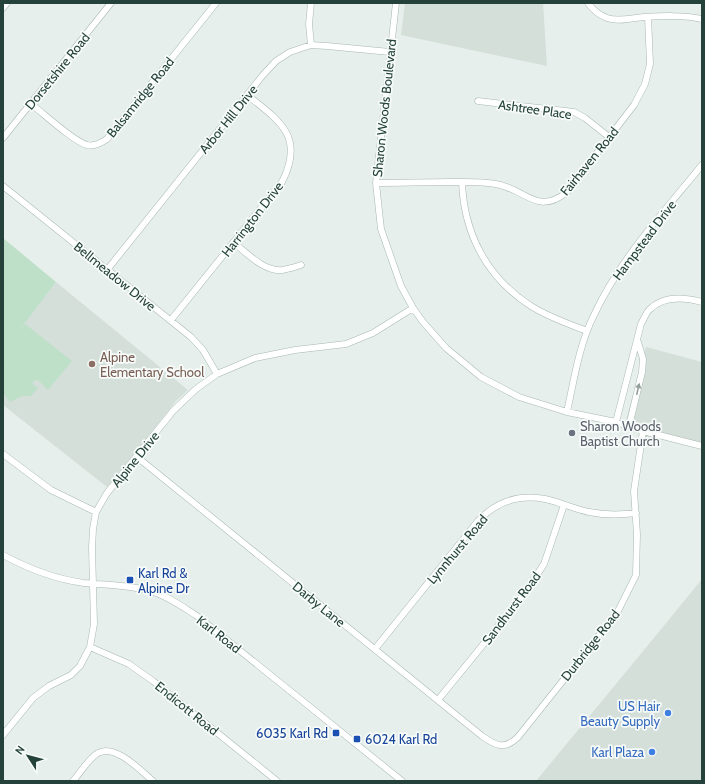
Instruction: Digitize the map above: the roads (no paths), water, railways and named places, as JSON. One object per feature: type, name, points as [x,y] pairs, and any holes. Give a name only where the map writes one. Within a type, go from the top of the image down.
[{"type":"street","points":[[3,8],[7,3]]},
{"type":"street","name":"Dorsetshire Road","points":[[3,138],[111,3]]},
{"type":"street","name":"Balsamridge Road","points":[[31,104],[78,141],[88,146],[98,145],[107,139],[216,3]]},
{"type":"street","points":[[311,3],[309,24],[311,45]]},
{"type":"street","name":"Sharon Woods Boulevard","points":[[396,3],[376,183],[381,229],[401,286],[413,308],[446,348],[481,377],[519,397],[567,412],[616,422],[643,431],[702,446]]},
{"type":"street","points":[[588,3],[596,13],[608,18],[620,20],[648,17],[691,17],[702,19]]},
{"type":"street","name":"Fairhaven Road","points":[[376,183],[475,182],[497,184],[518,191],[538,202],[546,203],[558,200],[567,192],[634,105],[645,84],[650,64],[648,17]]},
{"type":"street","name":"Arbor Hill Drive","points":[[107,270],[263,75],[276,61],[290,52],[311,45],[390,52]]},
{"type":"street","name":"Harrington Drive","points":[[171,320],[282,182],[287,172],[291,152],[288,136],[281,123],[247,95]]},
{"type":"street","name":"Ashtree Place","points":[[478,101],[574,112],[586,118],[609,137]]},
{"type":"street","name":"Hampstead Drive","points":[[567,412],[587,331],[594,315],[621,266],[702,165]]},
{"type":"street","points":[[462,182],[463,199],[468,223],[478,247],[489,267],[507,288],[532,307],[587,331]]},
{"type":"street","name":"Bellmeadow Drive","points":[[3,186],[191,337],[199,346],[217,374]]},
{"type":"street","points":[[234,243],[256,260],[268,267],[281,270],[301,265]]},
{"type":"street","points":[[616,422],[641,324],[648,311],[659,302],[680,298],[702,302]]},
{"type":"street","name":"Alpine Drive","points":[[3,735],[33,698],[49,686],[71,675],[80,666],[90,647],[94,624],[93,530],[96,512],[103,499],[173,411],[196,389],[217,374],[254,358],[295,350],[346,344],[373,333],[413,308]]},
{"type":"street","points":[[628,426],[642,372],[643,359],[638,340]]},
{"type":"street","name":"Durbridge Road","points":[[504,745],[512,742],[518,737],[618,613],[636,575],[637,534],[634,491],[643,431]]},
{"type":"street","points":[[3,454],[51,490],[96,512]]},
{"type":"street","name":"Darby Lane","points":[[137,457],[490,742],[497,745],[504,745]]},
{"type":"street","name":"Lynnhurst Road","points":[[375,649],[486,512],[507,500],[520,498],[544,499],[590,512],[622,514],[636,513]]},
{"type":"street","name":"Sandhurst Road","points":[[438,700],[525,593],[544,564],[564,505]]},
{"type":"street","name":"Karl Road","points":[[3,555],[22,566],[43,575],[93,584],[126,586],[152,592],[174,601],[191,612],[402,781]]},
{"type":"street","name":"Endicott Road","points":[[90,647],[129,664],[153,681],[277,781]]},
{"type":"street","points":[[73,781],[93,757],[99,752],[107,751],[119,754],[153,781]]},
{"type":"place","name":"Alpine Elementary School","points":[[92,364]]},
{"type":"place","name":"Sharon Woods Baptist Church","points":[[572,433]]},
{"type":"place","name":"Karl Rd & Alpine Dr","points":[[130,580]]},
{"type":"place","name":"US Hair Beauty Supply","points":[[668,713]]},
{"type":"place","name":"6035 Karl Rd","points":[[336,733]]},
{"type":"place","name":"6024 Karl Rd","points":[[357,739]]},
{"type":"place","name":"Karl Plaza","points":[[652,752]]}]
